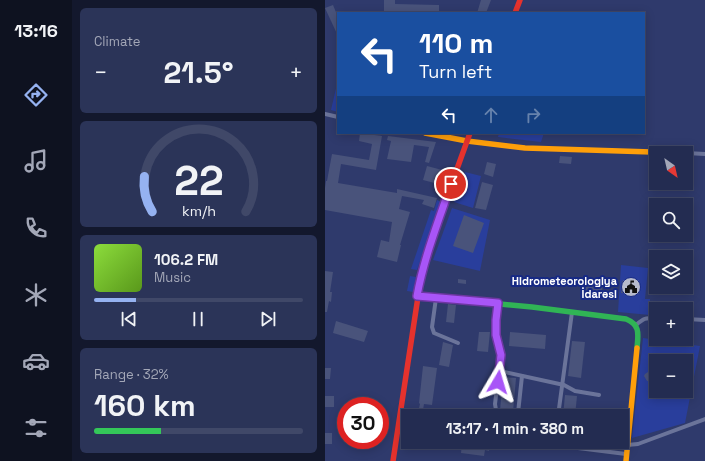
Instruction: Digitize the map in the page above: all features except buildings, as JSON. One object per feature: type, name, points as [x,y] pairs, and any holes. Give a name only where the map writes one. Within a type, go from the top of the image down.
[{"type":"street","points":[[515,12],[520,0]]},
{"type":"street","points":[[325,114],[337,117]]},
{"type":"street","points":[[430,134],[467,141],[525,148],[649,152]]},
{"type":"street","points":[[393,461],[421,277],[445,202],[470,134]]},
{"type":"street","points":[[693,153],[705,154]]},
{"type":"street","points":[[417,296],[498,303],[630,320],[636,325],[638,333],[629,425]]},
{"type":"street","points":[[436,298],[432,327],[434,333],[457,344]]},
{"type":"street","points":[[496,409],[495,404],[501,355],[496,335],[498,303]]},
{"type":"street","points":[[558,409],[573,312]]},
{"type":"street","points":[[636,325],[643,319],[649,318]]},
{"type":"street","points":[[693,319],[705,320]]},
{"type":"street","points":[[500,371],[567,386],[575,391],[599,395]]},
{"type":"street","points":[[518,409],[522,376]]},
{"type":"street","points":[[629,445],[638,444],[705,419]]},
{"type":"street","points":[[586,449],[626,454]]},
{"type":"street","points":[[626,461],[627,449]]},
{"type":"shaded area","points":[[337,84],[337,112],[331,110]]},
{"type":"shaded area","points":[[499,134],[544,134],[541,142],[498,137]]},
{"type":"shaded area","points":[[465,172],[481,176],[473,208],[454,202]]},
{"type":"shaded area","points":[[437,200],[441,202],[417,270],[411,269],[431,210],[434,211]]},
{"type":"shaded area","points":[[452,208],[490,220],[480,271],[433,260]]},
{"type":"shaded area","points":[[621,265],[648,268],[645,299],[650,299],[649,315],[618,312]]},
{"type":"shaded area","points":[[410,276],[416,277],[413,292],[407,291]]},
{"type":"shaded area","points":[[643,338],[649,339],[649,346],[700,346],[693,382],[693,354],[649,354],[649,398],[690,398],[685,423],[632,438]]},
{"type":"traffic: fast","points":[[417,296],[532,307],[626,319],[631,321],[636,327],[638,335],[637,348]]},
{"type":"traffic: slow","points":[[430,134],[467,141],[525,148],[649,152]]},
{"type":"traffic: slow","points":[[626,461],[637,348]]},
{"type":"traffic: jam","points":[[515,12],[520,0]]},
{"type":"traffic: jam","points":[[393,461],[421,277],[445,202],[470,134]]},
{"type":"place","name":"Hidrometeorologiya İdarəsi","points":[[631,287]]},
{"type":"route","points":[[451,184],[427,255],[417,296],[498,303],[496,335],[501,355],[498,382]]}]
